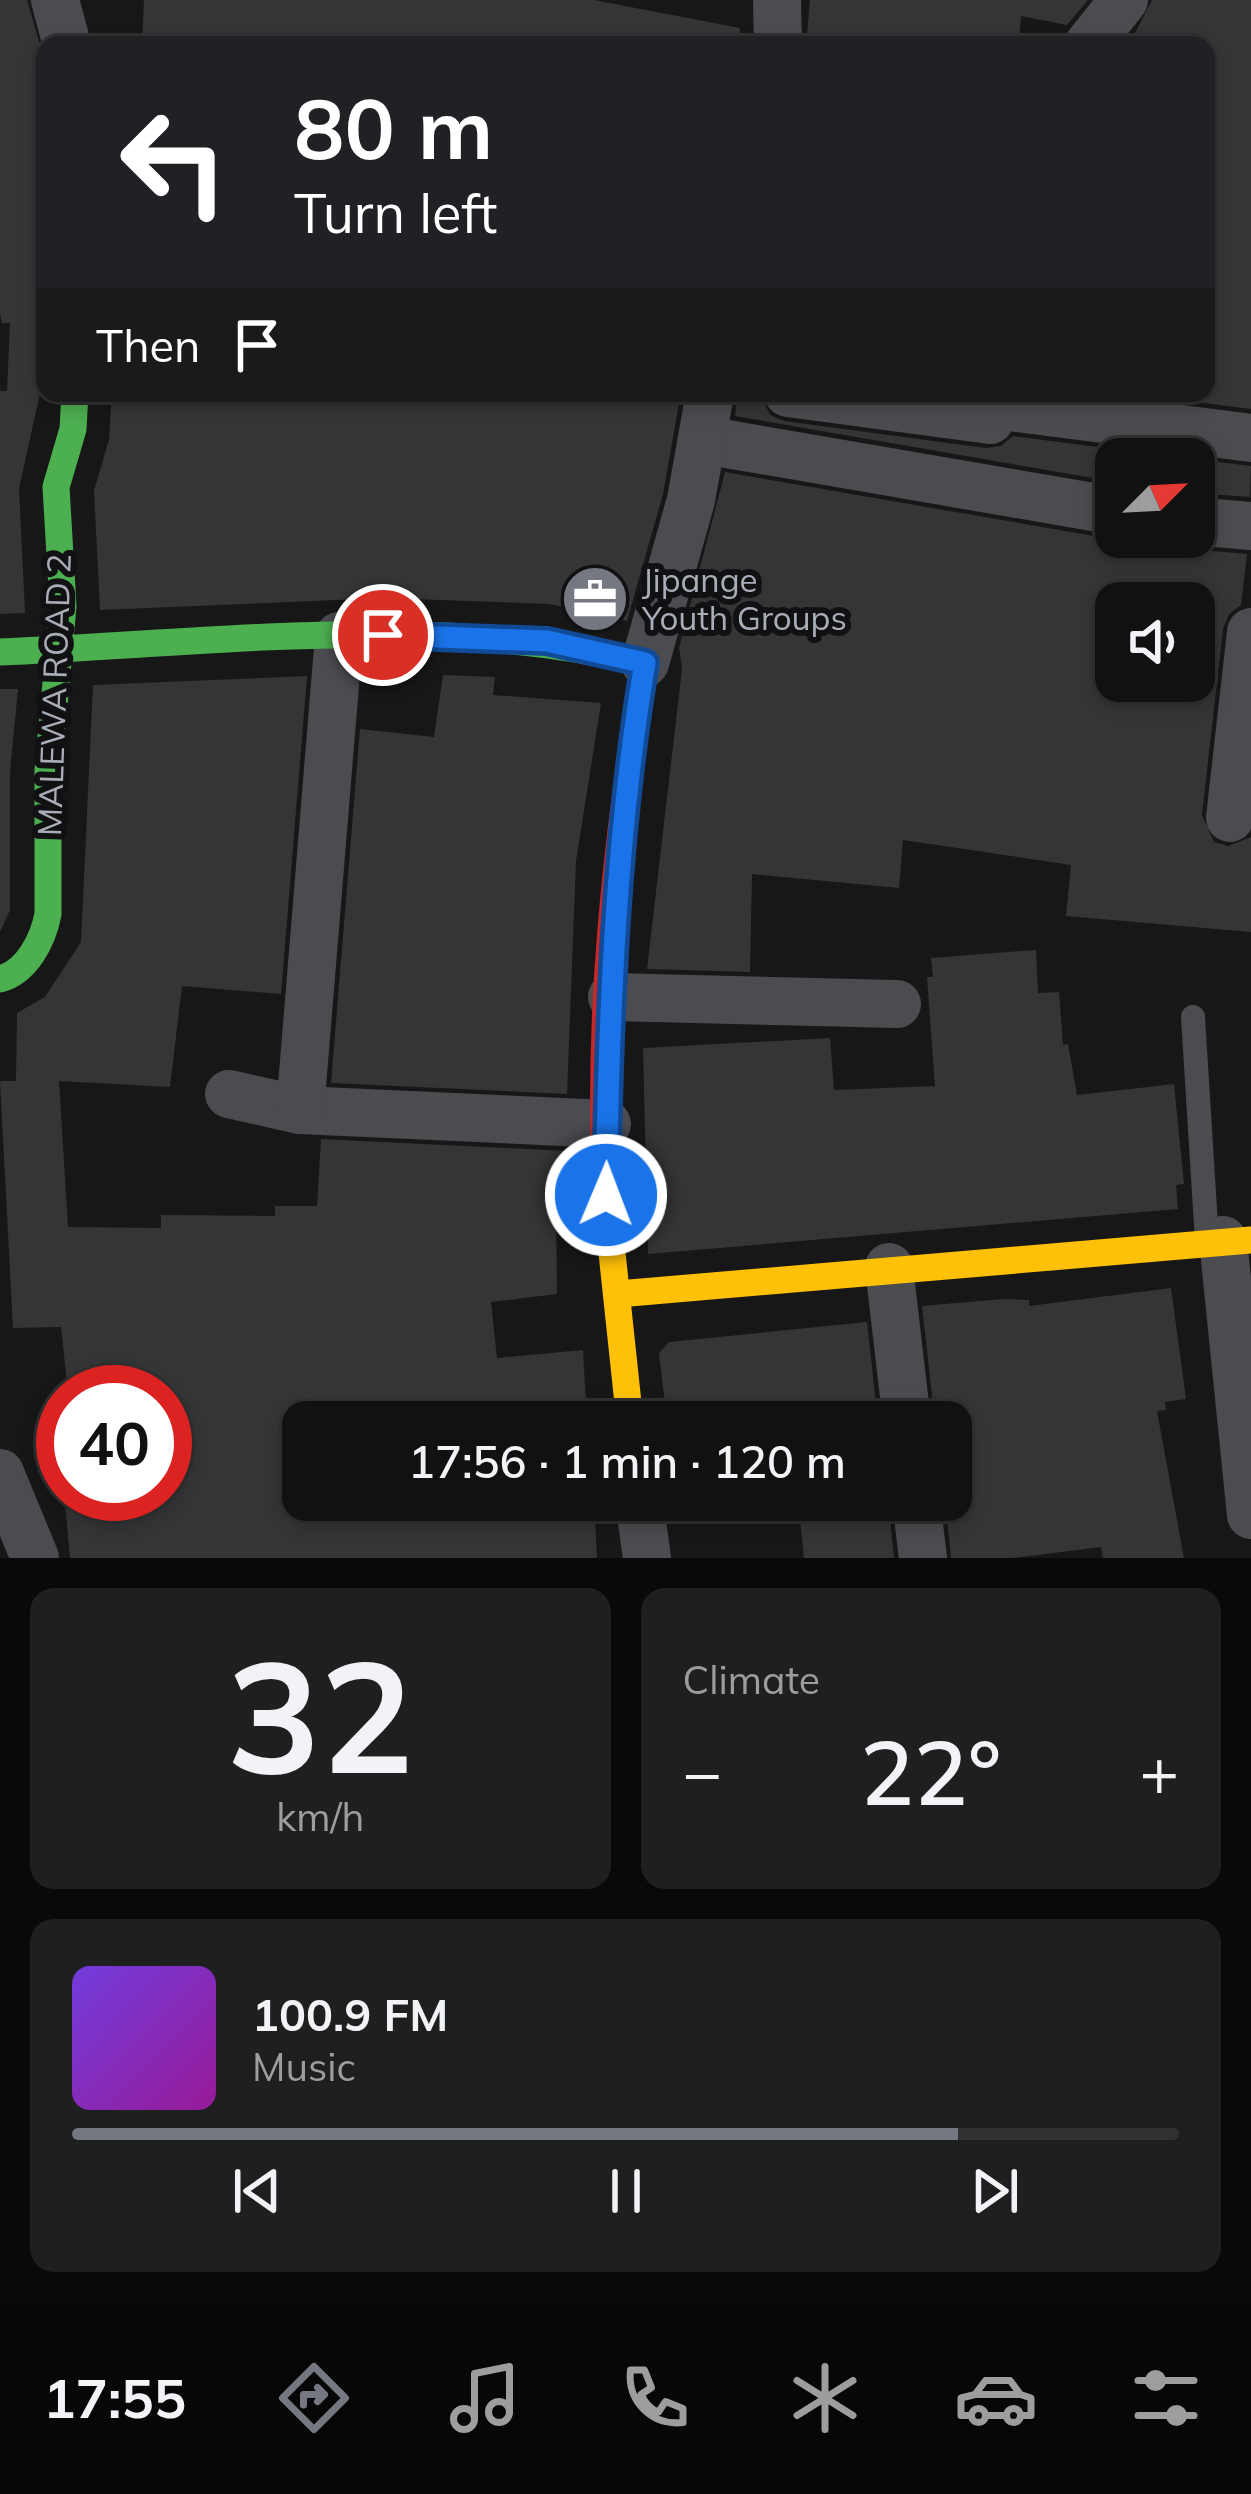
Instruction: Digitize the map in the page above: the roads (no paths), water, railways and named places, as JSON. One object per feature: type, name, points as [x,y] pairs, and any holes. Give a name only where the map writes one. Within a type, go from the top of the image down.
[{"type":"street","points":[[55,0],[65,36]]},
{"type":"street","points":[[777,0],[778,36]]},
{"type":"street","points":[[1095,36],[1124,0]]},
{"type":"street","name":"MALEWA ROAD 2","points":[[0,979],[15,975],[44,935],[48,914],[48,771],[60,650],[56,487],[74,429],[75,402]]},
{"type":"street","points":[[628,1401],[606,1195],[612,997],[627,767],[645,663],[704,440],[709,402]]},
{"type":"street","points":[[855,402],[990,420],[994,402]]},
{"type":"street","points":[[1015,402],[1251,438]]},
{"type":"street","points":[[704,440],[1095,508]]},
{"type":"street","points":[[1215,522],[1251,526]]},
{"type":"street","points":[[1230,818],[1251,632]]},
{"type":"street","points":[[300,1110],[339,636]]},
{"type":"street","points":[[0,652],[339,636],[547,641],[645,663]]},
{"type":"street","points":[[612,997],[897,1004]]},
{"type":"street","points":[[230,1094],[300,1110],[607,1124]]},
{"type":"street","points":[[619,1294],[1227,1240],[1251,1515]]},
{"type":"street","points":[[889,1267],[905,1401]]},
{"type":"street","points":[[0,1472],[35,1558]]},
{"type":"street","points":[[642,1521],[646,1558]]},
{"type":"street","points":[[919,1521],[923,1558]]},
{"type":"lane","points":[[1193,1017],[1227,1240]]},
{"type":"place","name":"Jipange Youth Groups","points":[[595,599]]}]
